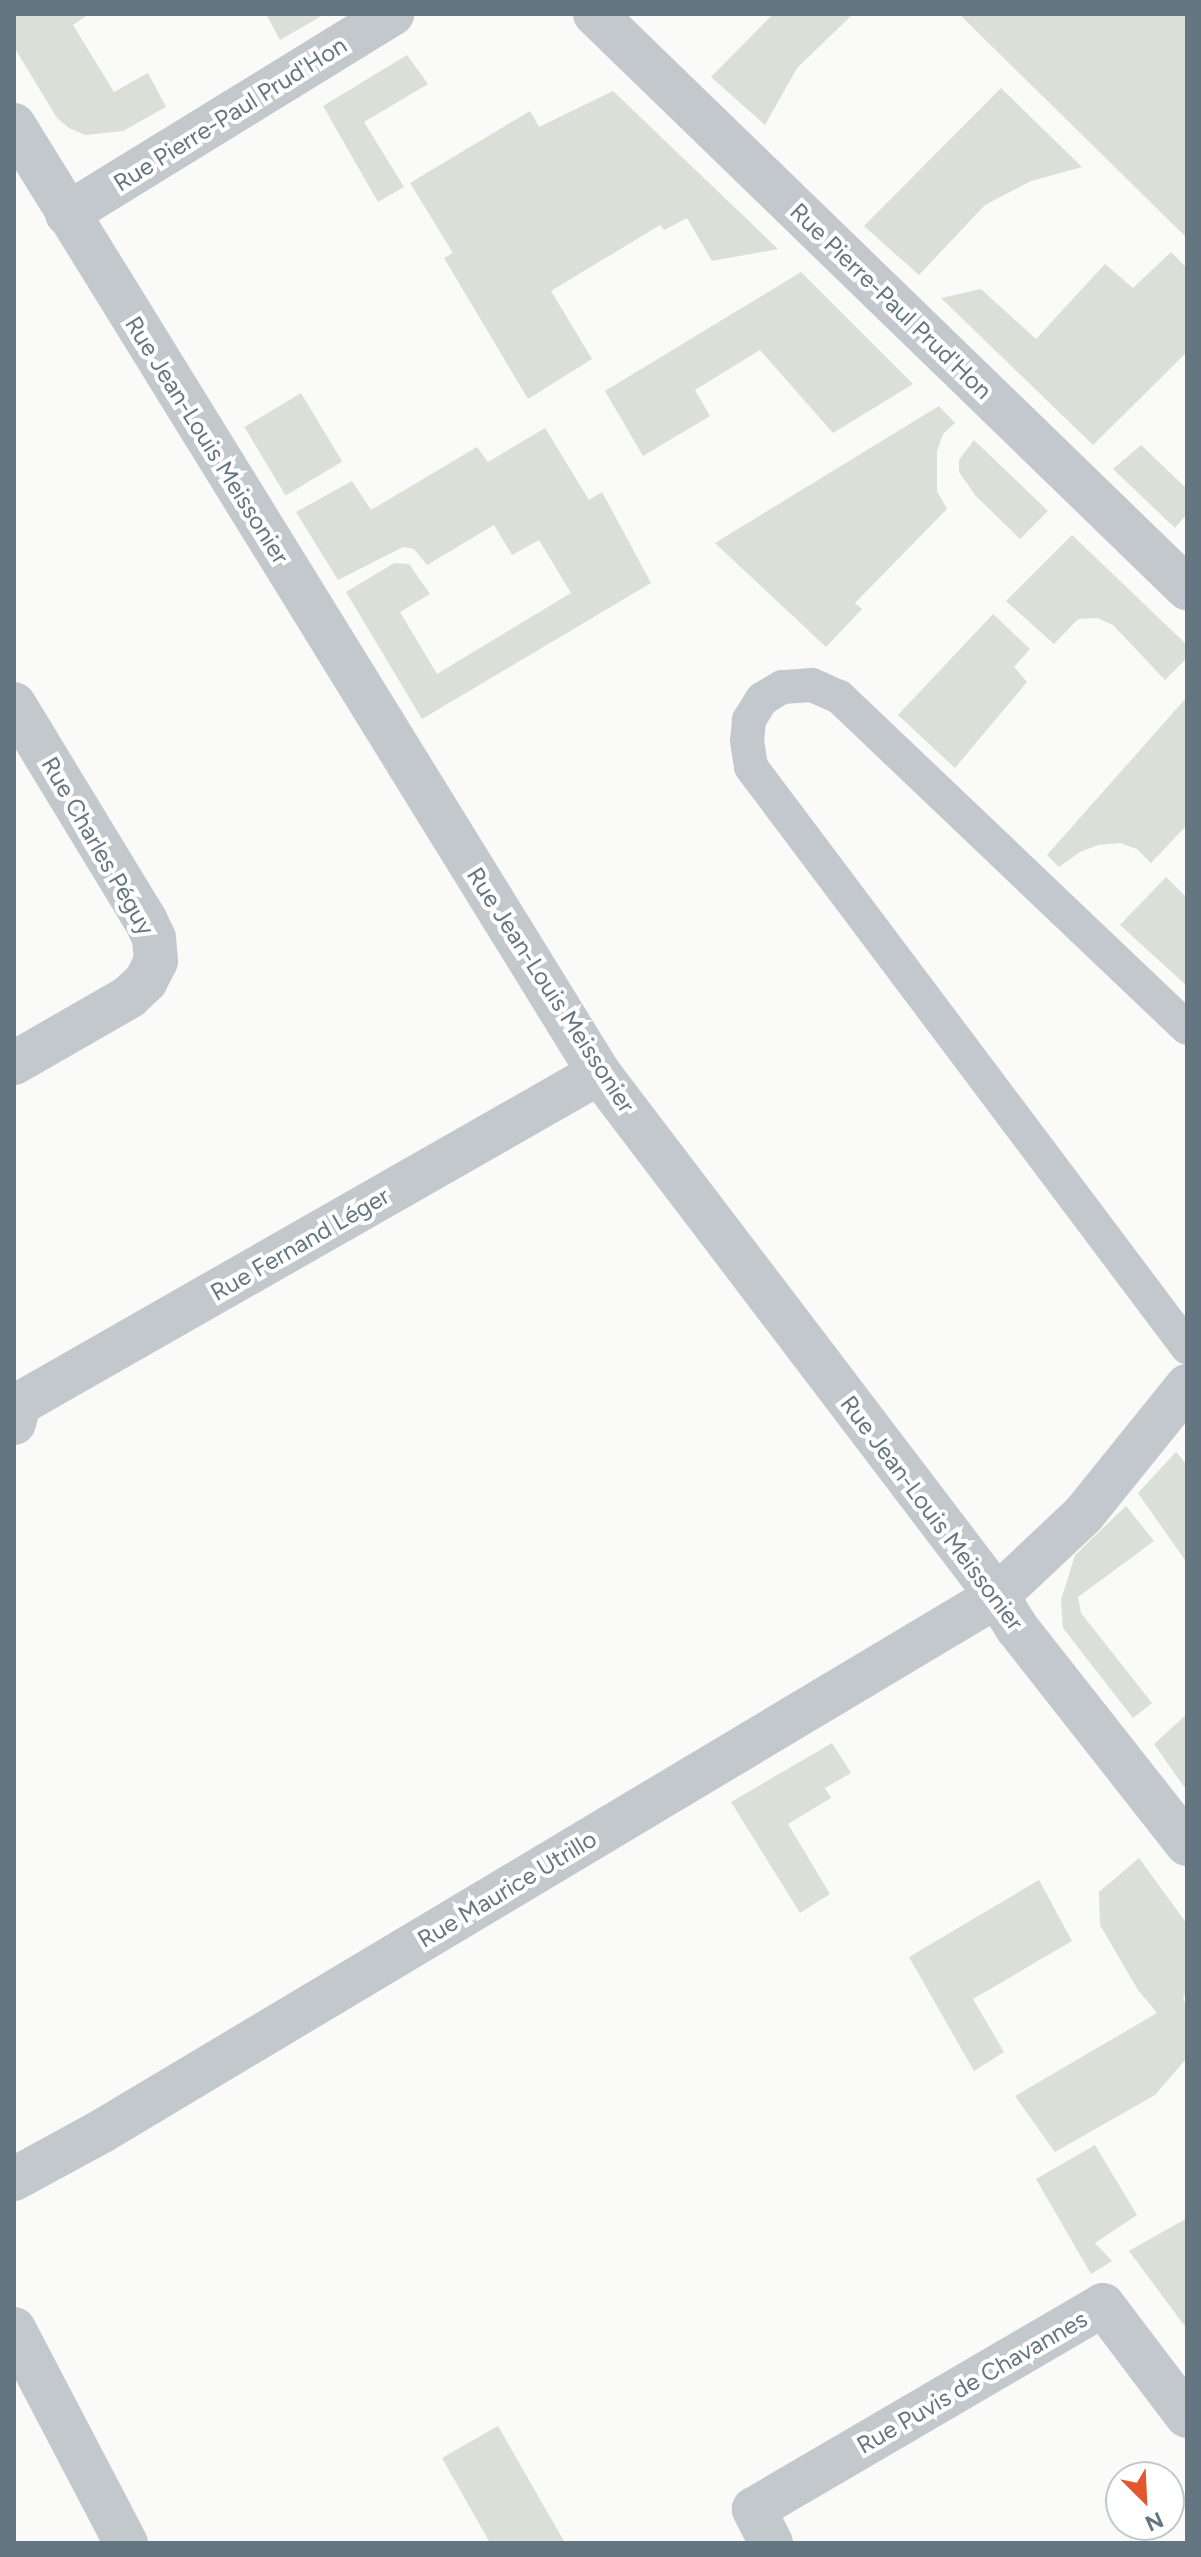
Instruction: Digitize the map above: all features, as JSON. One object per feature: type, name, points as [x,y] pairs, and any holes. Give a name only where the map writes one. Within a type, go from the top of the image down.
[{"type":"street","name":"Rue Pierre-Paul Prud'Hon","points":[[67,214],[392,14]]},
{"type":"street","name":"Rue Pierre-Paul Prud'Hon","points":[[595,14],[1187,588]]},
{"type":"street","name":"Rue Jean-Louis Meissonier","points":[[14,125],[599,1073],[997,1596],[1017,1628],[1187,1844]]},
{"type":"street","name":"Rue Charles Péguy","points":[[14,704],[146,921],[154,938],[156,961],[146,981],[129,997],[14,1063]]},
{"type":"street","name":"Rue Fernand Léger","points":[[14,1423],[19,1404],[599,1073]]},
{"type":"street","name":"Rue Maurice Utrillo","points":[[14,2179],[102,2131],[997,1596],[1083,1515],[1187,1386]]},
{"type":"street","name":"Rue Puvis de Chavannes","points":[[771,2543],[754,2509],[1103,2305],[1187,2416]]},
{"type":"street","points":[[14,2329],[126,2543]]},
{"type":"lane","points":[[1187,1028],[839,697],[812,685],[782,687],[762,699],[749,720],[747,741],[751,767],[1187,1347]]},
{"type":"shaded area","points":[[14,14],[89,14],[73,25],[114,92],[148,73],[166,107],[123,131],[85,135],[69,128],[57,118],[14,47]]},
{"type":"shaded area","points":[[266,14],[325,14],[280,40]]},
{"type":"shaded area","points":[[773,14],[853,14],[797,68],[765,125],[711,77]]},
{"type":"shaded area","points":[[959,14],[1187,14],[1187,238]]},
{"type":"shaded area","points":[[407,55],[428,84],[364,122],[404,187],[378,202],[323,106]]},
{"type":"shaded area","points":[[1001,88],[1082,167],[1031,181],[985,205],[919,275],[864,226]]},
{"type":"shaded area","points":[[613,91],[778,249],[712,261],[687,218],[664,230],[660,225],[551,291],[592,359],[528,399],[444,258],[453,253],[410,183],[530,111],[539,127]]},
{"type":"shaded area","points":[[1171,252],[1187,268],[1187,352],[1093,445],[941,298],[981,289],[1036,339],[1105,264],[1133,288]]},
{"type":"shaded area","points":[[801,272],[913,384],[833,433],[760,350],[695,390],[710,416],[643,456],[605,391]]},
{"type":"shaded area","points":[[301,393],[342,462],[286,496],[244,427]]},
{"type":"shaded area","points":[[939,406],[955,423],[943,434],[937,451],[937,491],[947,509],[855,603],[862,609],[826,647],[715,543]]},
{"type":"shaded area","points":[[545,428],[589,500],[602,492],[651,583],[422,719],[346,592],[394,563],[409,564],[430,594],[400,612],[437,674],[571,593],[539,540],[512,555],[494,525],[427,565],[414,549],[403,547],[338,580],[296,512],[352,481],[371,510],[477,447],[488,462]]},
{"type":"shaded area","points":[[974,440],[1048,511],[1020,539],[975,495],[959,472],[959,460]]},
{"type":"shaded area","points":[[1141,445],[1187,489],[1187,514],[1175,528],[1113,469]]},
{"type":"shaded area","points":[[1072,535],[1187,645],[1187,658],[1165,680],[1113,625],[1097,618],[1078,619],[1054,644],[1006,601]]},
{"type":"shaded area","points":[[993,614],[1030,649],[1014,667],[1027,682],[955,768],[898,715]]},
{"type":"shaded area","points":[[1187,697],[1187,825],[1151,863],[1137,849],[1120,843],[1098,845],[1080,852],[1059,867],[1047,855]]},
{"type":"shaded area","points":[[1166,877],[1187,898],[1187,986],[1120,925]]},
{"type":"shaded area","points":[[1176,1452],[1187,1465],[1187,1563],[1138,1493]]},
{"type":"shaded area","points":[[1126,1506],[1154,1541],[1078,1597],[1081,1613],[1152,1703],[1133,1718],[1063,1628],[1061,1600],[1075,1555]]},
{"type":"shaded area","points":[[1187,1714],[1187,1791],[1154,1744]]},
{"type":"shaded area","points":[[832,1743],[851,1773],[825,1788],[831,1798],[788,1824],[830,1894],[800,1913],[731,1802]]},
{"type":"shaded area","points":[[1139,1858],[1187,1924],[1187,1994],[1183,1996],[1187,2012],[1187,2058],[1155,2095],[1055,2152],[1015,2096],[1157,2013],[1138,1990],[1100,1925],[1099,1892]]},
{"type":"shaded area","points":[[1039,1880],[1072,1941],[973,1999],[1004,2052],[974,2071],[909,1957]]},
{"type":"shaded area","points":[[1095,2145],[1137,2215],[1095,2243],[1112,2261],[1091,2274],[1036,2179]]},
{"type":"shaded area","points":[[1187,2218],[1187,2329],[1129,2251]]},
{"type":"shaded area","points":[[498,2426],[565,2543],[490,2543],[442,2458]]}]
